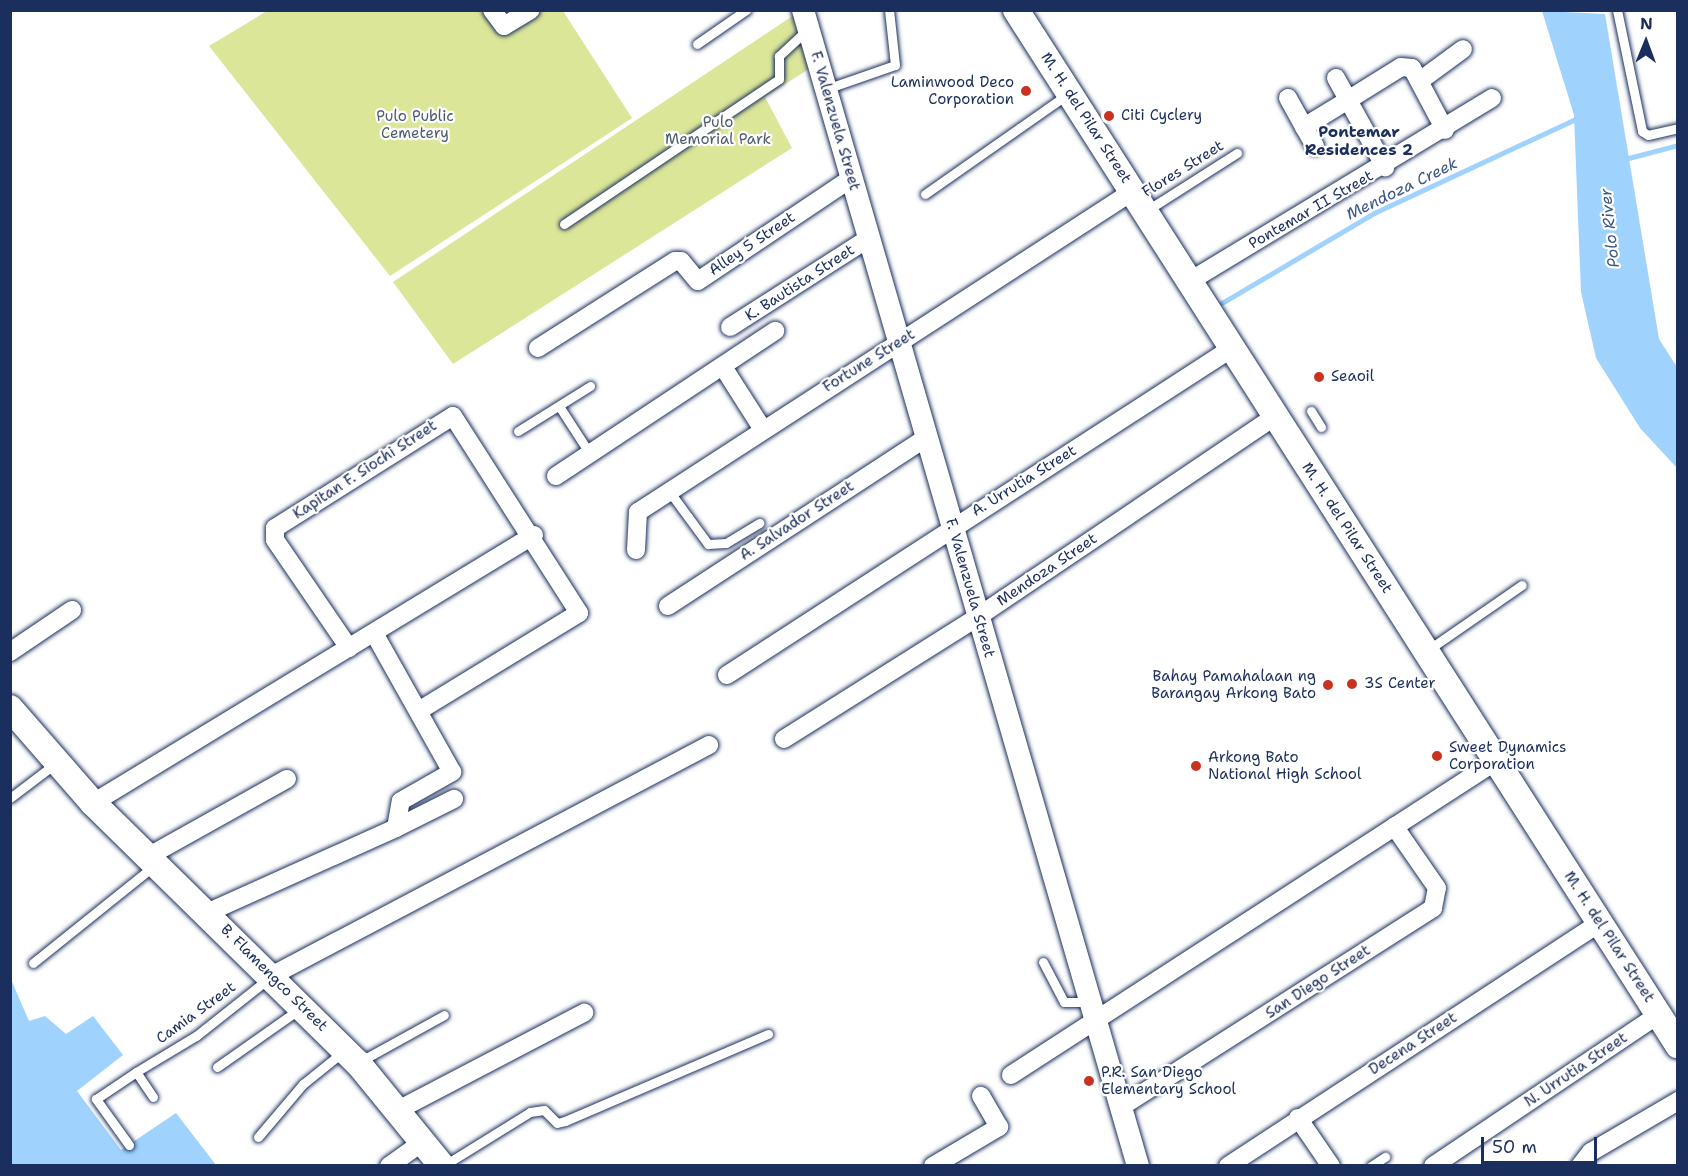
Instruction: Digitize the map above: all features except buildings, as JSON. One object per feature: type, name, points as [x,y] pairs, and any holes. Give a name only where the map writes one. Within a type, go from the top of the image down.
[{"type":"main road","name":"M. H. del Pilar Street","points":[[1016,10],[1677,1045]]},
{"type":"main road","name":"B. Flamengco Street","points":[[10,708],[56,764],[93,803],[209,912],[352,1056],[400,1109],[443,1166]]},
{"type":"street","points":[[492,10],[504,26],[531,10]]},
{"type":"street","name":"F. Valenzuela Street","points":[[808,26],[1138,1166]]},
{"type":"street","points":[[1421,80],[1463,49]]},
{"type":"street","points":[[1305,127],[1401,67],[1412,68],[1421,80],[1445,130]]},
{"type":"street","points":[[1335,78],[1385,167]]},
{"type":"street","points":[[1288,98],[1315,146]]},
{"type":"street","name":"Pontemar II Street","points":[[1190,281],[1385,167],[1492,98]]},
{"type":"street","name":"Alley 5 Street","points":[[538,348],[675,261],[681,261],[698,281],[852,178]]},
{"type":"street","name":"Fortune Street","points":[[636,549],[636,515],[669,491],[762,428],[899,343],[1140,201]]},
{"type":"street","name":"K. Bautista Street","points":[[730,327],[869,238]]},
{"type":"street","points":[[556,476],[725,370],[776,332]]},
{"type":"street","name":"A. Urrutia Street","points":[[727,675],[952,526],[1232,348]]},
{"type":"street","points":[[725,370],[762,428]]},
{"type":"street","name":"Mendoza Street","points":[[784,739],[979,616],[1276,416]]},
{"type":"street","name":"Kapitan F. Siochi Street","points":[[349,648],[275,540],[275,528],[448,417],[459,420],[534,535],[579,616],[420,710]]},
{"type":"street","name":"A. Salvador Street","points":[[668,606],[927,437]]},
{"type":"street","points":[[93,803],[534,535]]},
{"type":"street","points":[[10,652],[72,610]]},
{"type":"street","points":[[374,633],[453,769],[401,801],[396,828]]},
{"type":"street","points":[[273,975],[709,745]]},
{"type":"street","points":[[1011,1075],[1093,1012],[1496,761]]},
{"type":"street","points":[[153,860],[287,779]]},
{"type":"street","points":[[209,912],[396,828],[454,799]]},
{"type":"street","name":"San Diego Street","points":[[1121,1107],[1433,908],[1437,888],[1394,826]]},
{"type":"street","name":"Decena Street","points":[[1228,1166],[1298,1118],[1600,923]]},
{"type":"street","points":[[400,1109],[584,1013]]},
{"type":"street","name":"N. Urrutia Street","points":[[1433,1166],[1658,1015]]},
{"type":"street","points":[[933,1166],[999,1127],[981,1096]]},
{"type":"street","points":[[1580,1166],[1592,1152],[1677,1101]]},
{"type":"street","points":[[1298,1118],[1331,1166]]},
{"type":"street","points":[[389,1166],[424,1140]]},
{"type":"lane","points":[[697,44],[746,10]]},
{"type":"lane","points":[[826,89],[895,65],[889,10]]},
{"type":"lane","points":[[1617,10],[1642,131],[1648,135],[1677,128]]},
{"type":"lane","points":[[564,224],[779,79],[779,56],[808,26]]},
{"type":"lane","points":[[925,194],[1069,93]]},
{"type":"lane","name":"Flores Street","points":[[1140,201],[1237,153]]},
{"type":"lane","points":[[518,431],[590,386]]},
{"type":"lane","points":[[559,406],[590,454]]},
{"type":"lane","points":[[1311,411],[1321,427]]},
{"type":"lane","points":[[669,491],[708,544],[726,543],[759,523]]},
{"type":"lane","points":[[1426,651],[1522,585]]},
{"type":"lane","points":[[10,798],[56,764]]},
{"type":"lane","points":[[33,963],[153,860]]},
{"type":"lane","points":[[1043,962],[1064,1002],[1093,1012]]},
{"type":"lane","name":"Camia Street","points":[[129,1145],[96,1099],[196,1036],[273,975]]},
{"type":"lane","points":[[217,1067],[303,1007]]},
{"type":"lane","points":[[258,1137],[303,1084],[352,1056],[444,1015]]},
{"type":"lane","points":[[443,1166],[530,1112],[544,1110],[557,1123],[565,1121],[768,1034]]},
{"type":"lane","points":[[136,1072],[153,1097]]},
{"type":"lane","points":[[1371,1166],[1385,1156]]},
{"type":"green space","name":"Pulo Public Cemetery","points":[[267,11],[563,11],[632,118],[390,276],[209,46]]},
{"type":"green space","name":"Pulo Memorial Park","points":[[797,13],[812,67],[765,97],[792,148],[453,364],[393,282]]},
{"type":"water","name":"Polo River","points":[[1542,11],[1605,14],[1659,339],[1677,367],[1677,468],[1640,428],[1596,358],[1581,292],[1574,115]]},
{"type":"water","points":[[10,977],[29,1021],[45,1016],[66,1034],[93,1016],[123,1055],[77,1091],[121,1150],[176,1113],[216,1165],[11,1165]]},
{"type":"waterway","name":"Mendoza Creek","points":[[1222,303],[1374,213],[1578,118]]},
{"type":"waterway","points":[[1625,159],[1678,145]]},
{"type":"place","name":"Laminwood Deco Corporation","points":[[1026,91]]},
{"type":"place","name":"Citi Cyclery","points":[[1109,116]]},
{"type":"place","name":"Seaoil","points":[[1319,377]]},
{"type":"place","name":"3S Center","points":[[1352,684]]},
{"type":"place","name":"Bahay Pamahalaan ng Barangay Arkong Bato","points":[[1328,685]]},
{"type":"place","name":"Sweet Dynamics Corporation","points":[[1437,756]]},
{"type":"place","name":"Arkong Bato National High School","points":[[1196,766]]},
{"type":"place","name":"P.R. San Diego Elementary School","points":[[1089,1081]]},
{"type":"district","name":"Pontemar Residences 2","points":[[1359,141]]}]
